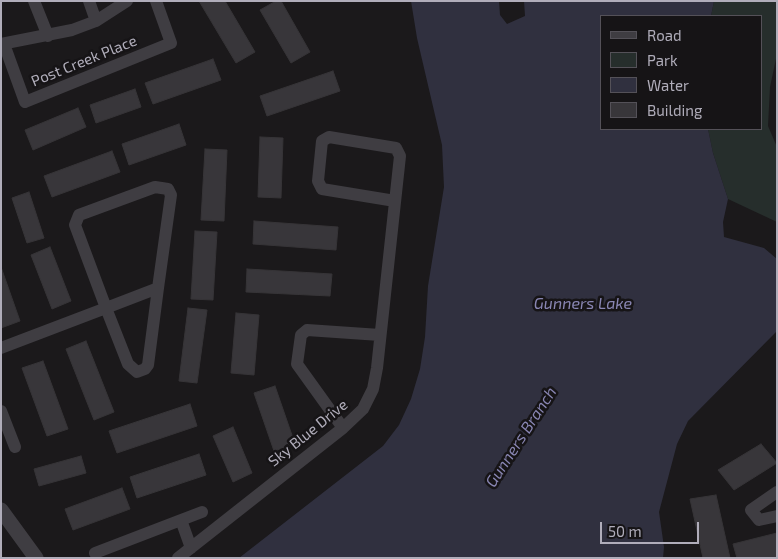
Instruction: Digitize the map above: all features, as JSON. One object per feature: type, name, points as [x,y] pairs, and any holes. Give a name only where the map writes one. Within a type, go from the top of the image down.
[{"type":"street","points":[[34,1],[48,36]]},
{"type":"street","points":[[89,1],[96,21]]},
{"type":"street","points":[[2,44],[48,36],[96,21],[127,1]]},
{"type":"street","name":"Post Creek Place","points":[[2,44],[25,102],[171,43],[156,1]]},
{"type":"street","name":"Sky Blue Drive","points":[[178,558],[343,428],[363,409],[373,389],[377,368],[400,156],[396,148],[329,137],[322,141],[318,181],[322,189],[395,201]]},
{"type":"street","points":[[155,187],[168,189],[171,195],[158,288],[148,365],[145,369],[137,372],[132,370],[106,308],[75,225],[79,215],[155,187]]},
{"type":"street","points":[[1,348],[158,288]]},
{"type":"street","points":[[343,428],[297,364],[301,336],[307,330],[380,335]]},
{"type":"street","points":[[1,411],[15,447]]},
{"type":"street","points":[[777,492],[751,510],[759,520],[777,516]]},
{"type":"street","points":[[1,510],[36,558]]},
{"type":"street","points":[[96,552],[202,512]]},
{"type":"street","points":[[181,520],[191,548]]},
{"type":"green space","points":[[714,1],[777,1],[777,54],[770,87],[768,126],[777,147],[777,222],[728,199],[713,153],[708,130],[763,130],[763,15],[711,15]]},
{"type":"water","name":"Gunners Lake","points":[[411,1],[499,1],[500,15],[507,24],[525,16],[524,1],[714,1],[711,15],[600,15],[600,130],[708,130],[713,153],[728,199],[723,222],[724,237],[764,248],[777,259],[776,332],[688,421],[677,444],[659,512],[664,547],[663,558],[239,558],[383,446],[399,425],[411,399],[420,369],[425,337],[428,286],[444,187],[442,145],[417,38]]},
{"type":"building","points":[[199,1],[225,1],[255,52],[236,63]]},
{"type":"building","points":[[276,1],[281,1],[310,52],[291,63],[260,10]]},
{"type":"building","points":[[213,59],[221,80],[153,104],[145,83]]},
{"type":"building","points":[[333,71],[340,91],[267,116],[260,96]]},
{"type":"building","points":[[135,89],[141,107],[96,123],[90,105]]},
{"type":"building","points":[[78,108],[86,127],[33,150],[25,130]]},
{"type":"building","points":[[179,124],[186,145],[129,165],[122,144]]},
{"type":"building","points":[[260,137],[283,138],[281,198],[258,197]]},
{"type":"building","points":[[205,149],[227,150],[224,221],[201,220]]},
{"type":"building","points":[[112,151],[120,172],[52,197],[44,176]]},
{"type":"building","points":[[29,192],[44,238],[27,243],[12,198]]},
{"type":"building","points":[[254,221],[338,227],[336,250],[253,244]]},
{"type":"building","points":[[195,231],[217,232],[213,300],[191,299]]},
{"type":"building","points":[[50,247],[71,301],[52,309],[31,255]]},
{"type":"building","points":[[1,267],[20,321],[1,328]]},
{"type":"building","points":[[247,269],[332,274],[330,296],[246,292]]},
{"type":"building","points":[[188,308],[207,310],[197,383],[179,381]]},
{"type":"building","points":[[236,313],[259,315],[254,375],[231,373]]},
{"type":"building","points":[[86,341],[114,412],[94,420],[66,349]]},
{"type":"building","points":[[43,361],[68,429],[47,436],[22,368]]},
{"type":"building","points":[[275,386],[295,444],[274,451],[254,393]]},
{"type":"building","points":[[190,404],[197,426],[117,453],[109,431]]},
{"type":"building","points":[[233,427],[252,473],[233,482],[213,436]]},
{"type":"building","points":[[761,444],[777,463],[734,490],[718,470]]},
{"type":"building","points":[[199,454],[206,475],[137,498],[130,477]]},
{"type":"building","points":[[81,456],[86,473],[39,486],[34,469]]},
{"type":"building","points":[[122,488],[130,509],[73,530],[65,509]]},
{"type":"building","points":[[716,495],[730,558],[703,558],[690,499]]},
{"type":"building","points":[[777,533],[777,558],[737,558],[733,544]]},
{"type":"water label","name":"Gunners Branch","points":[[521,437]]}]
